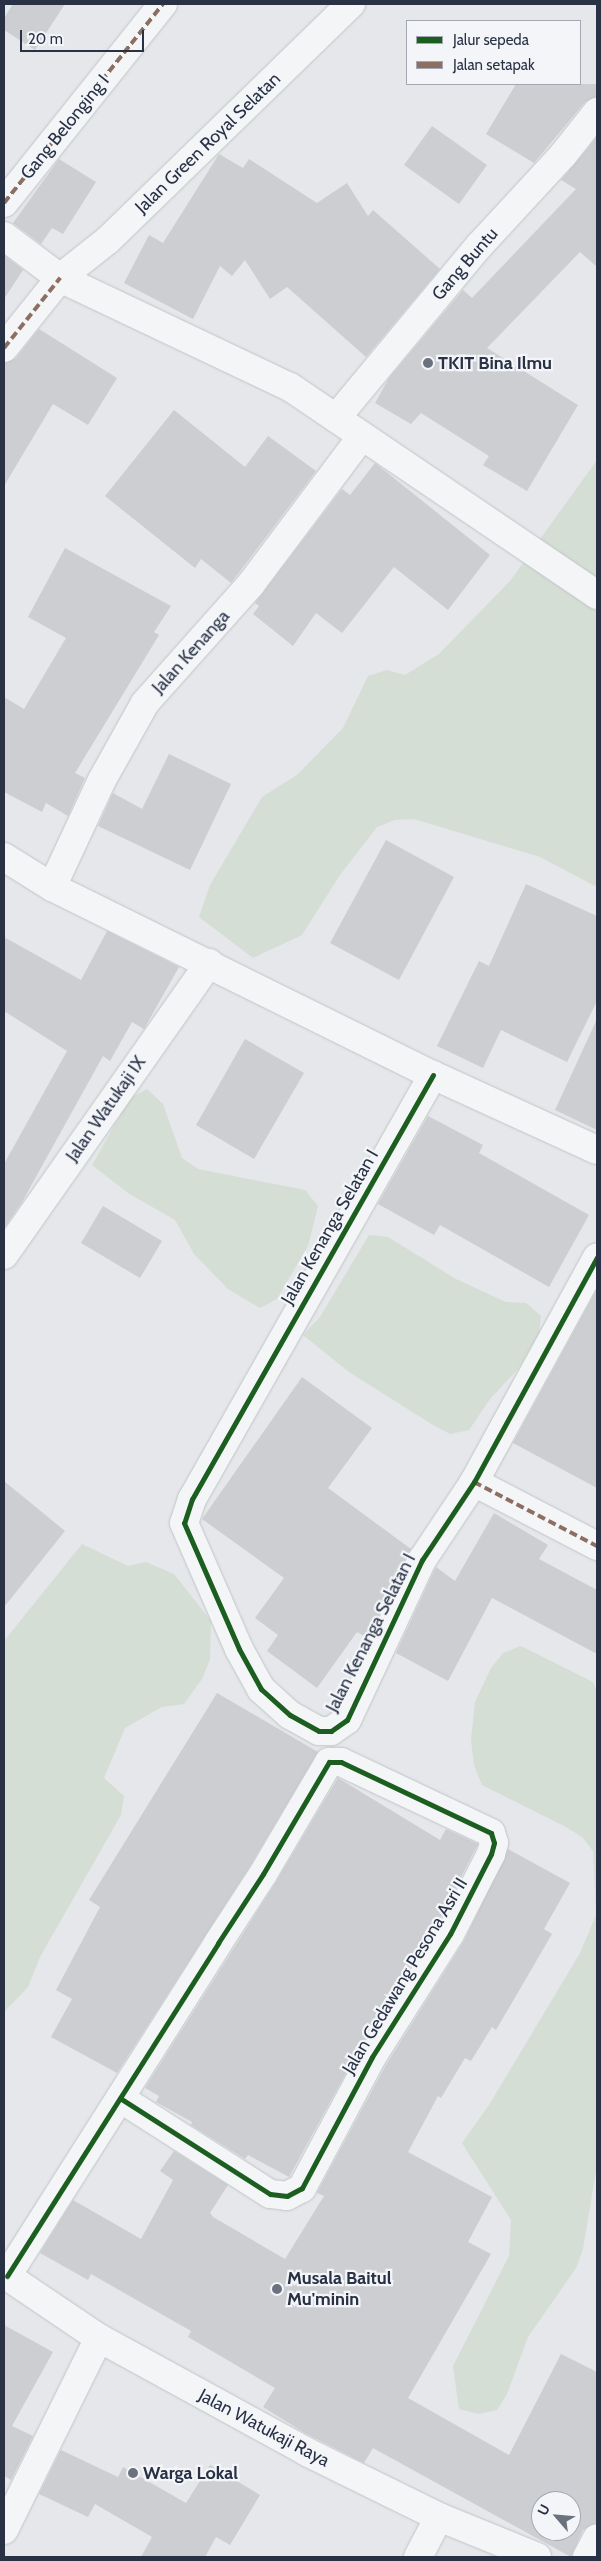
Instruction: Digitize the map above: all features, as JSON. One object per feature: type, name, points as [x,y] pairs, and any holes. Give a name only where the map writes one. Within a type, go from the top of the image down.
[{"type":"street","name":"Gang Belonging I","points":[[4,203],[162,4]]},
{"type":"street","name":"Jalan Green Royal Selatan","points":[[4,348],[60,278],[108,240],[351,4]]},
{"type":"street","name":"Gang Buntu","points":[[336,418],[479,246],[563,155],[597,112]]},
{"type":"street","points":[[4,236],[60,278],[290,387],[597,595]]},
{"type":"street","name":"Jalan Kenanga","points":[[52,887],[102,780],[146,703],[251,584],[362,436]]},
{"type":"street","points":[[4,857],[52,887],[433,1075],[597,1150]]},
{"type":"street","name":"Jalan Watukaji IX","points":[[4,1255],[209,963]]},
{"type":"street","name":"Jalan Kenanga Selatan I","points":[[433,1075],[192,1499],[184,1523],[239,1649],[261,1689],[290,1715],[319,1731],[331,1731],[347,1720],[422,1560],[474,1482],[597,1257]]},
{"type":"street","points":[[474,1482],[597,1546]]},
{"type":"street","name":"Jalan Gedawang Pesona Asri II","points":[[5,2275],[263,1874],[329,1762],[341,1762],[491,1833],[494,1844],[491,1854],[450,1934],[372,2057],[302,2188],[287,2196],[270,2194],[120,2098]]},
{"type":"street","name":"Jalan Watukaji Raya","points":[[5,2275],[99,2338],[307,2452],[439,2517],[537,2557]]},
{"type":"street","points":[[6,2519],[99,2338]]},
{"type":"street","points":[[418,2557],[439,2517]]},
{"type":"street","points":[[587,2557],[597,2538]]},
{"type":"shaded area","points":[[597,460],[597,887],[540,857],[414,819],[395,820],[377,827],[340,875],[302,935],[253,958],[199,917],[210,885],[262,797],[297,775],[343,728],[368,676],[387,670],[405,675],[439,654],[510,581]]},
{"type":"shaded area","points":[[147,1089],[163,1104],[182,1158],[198,1169],[305,1190],[318,1206],[308,1246],[277,1299],[260,1308],[228,1289],[194,1254],[175,1220],[128,1193],[92,1165],[130,1098]]},
{"type":"shaded area","points":[[369,1235],[388,1237],[456,1279],[506,1302],[526,1303],[541,1316],[539,1334],[518,1369],[490,1399],[469,1430],[450,1434],[433,1425],[349,1372],[303,1335],[320,1317]]},
{"type":"shaded area","points":[[82,1544],[128,1566],[146,1562],[174,1574],[211,1621],[210,1659],[202,1679],[184,1704],[162,1707],[125,1728],[104,1778],[124,1796],[121,1815],[40,1957],[28,1987],[4,2012],[4,1641]]},
{"type":"shaded area","points":[[521,1646],[593,1682],[597,1692],[597,2165],[583,2249],[576,2268],[528,2337],[507,2394],[497,2410],[478,2414],[459,2409],[453,2366],[509,2256],[511,2220],[462,2143],[489,2105],[580,1953],[596,1915],[593,1851],[582,1837],[482,1785],[474,1765],[471,1740],[475,1702],[491,1668],[503,1653]]},
{"type":"building","points":[[13,4],[65,4],[35,50],[4,30],[4,18]]},
{"type":"building","points":[[597,84],[597,97],[585,102],[534,163],[486,134],[515,85]]},
{"type":"building","points":[[432,126],[487,165],[459,204],[404,165]]},
{"type":"building","points":[[597,137],[597,267],[580,252],[487,348],[578,405],[527,491],[483,465],[489,456],[421,413],[411,424],[375,403],[389,378],[463,290],[472,298],[576,189],[561,180]]},
{"type":"building","points":[[219,154],[243,168],[249,159],[317,203],[347,183],[368,216],[373,210],[440,269],[366,357],[287,287],[270,299],[245,260],[232,276],[220,266],[193,319],[124,283],[149,235],[163,243]]},
{"type":"building","points":[[59,159],[96,182],[63,234],[52,228],[41,244],[13,223]]},
{"type":"building","points":[[4,255],[23,270],[4,299]]},
{"type":"building","points":[[39,329],[117,378],[88,425],[53,404],[4,486],[4,363],[16,358]]},
{"type":"building","points":[[174,410],[245,467],[268,436],[316,471],[231,583],[201,559],[195,568],[105,496]]},
{"type":"building","points":[[375,463],[490,555],[448,610],[394,567],[342,633],[316,613],[293,646],[253,614],[259,606],[255,603],[342,489],[350,495]]},
{"type":"building","points":[[65,548],[171,606],[154,632],[159,635],[75,773],[85,778],[68,816],[46,803],[42,812],[4,792],[4,697],[24,709],[66,638],[28,617]]},
{"type":"building","points":[[169,754],[231,784],[190,870],[98,826],[113,793],[142,809]]},
{"type":"building","points":[[386,840],[454,877],[399,980],[330,943]]},
{"type":"building","points":[[526,884],[597,916],[597,1001],[567,1062],[501,1030],[483,1068],[437,1046],[479,961],[489,966]]},
{"type":"building","points":[[107,931],[179,967],[144,1029],[132,1022],[110,1061],[103,1056],[22,1202],[4,1228],[4,1164],[67,1051],[4,1011],[4,937],[81,980]]},
{"type":"building","points":[[597,1019],[597,1130],[555,1110]]},
{"type":"building","points":[[245,1039],[304,1073],[254,1159],[196,1125]]},
{"type":"building","points":[[428,1116],[483,1145],[479,1153],[589,1215],[549,1287],[440,1225],[434,1235],[378,1204]]},
{"type":"building","points":[[103,1206],[162,1241],[140,1278],[81,1243]]},
{"type":"building","points":[[597,1289],[597,1488],[513,1443]]},
{"type":"building","points":[[302,1377],[372,1428],[328,1488],[411,1549],[368,1638],[357,1632],[317,1688],[267,1651],[278,1635],[255,1618],[284,1578],[202,1519]]},
{"type":"building","points":[[4,1481],[65,1531],[4,1607]]},
{"type":"building","points":[[494,1513],[548,1545],[539,1559],[597,1590],[597,1654],[492,1598],[448,1681],[396,1653],[436,1567],[455,1581]]},
{"type":"building","points":[[217,1693],[318,1752],[250,1866],[117,2073],[51,2037],[72,1999],[56,1990],[100,1907],[89,1900]]},
{"type":"building","points":[[338,1778],[440,1840],[446,1829],[478,1844],[436,1926],[359,2049],[289,2177],[248,2155],[245,2159],[191,2125],[192,2122],[156,2102],[159,2096],[145,2088],[276,1882]]},
{"type":"building","points":[[508,1849],[570,1883],[544,1929],[552,1934],[496,2030],[492,2027],[471,2061],[465,2058],[441,2098],[438,2096],[408,2152],[492,2197],[468,2242],[491,2254],[408,2398],[509,2455],[561,2354],[597,2372],[597,2523],[583,2530],[581,2534],[581,2491],[531,2491],[531,2535],[373,2448],[364,2463],[305,2433],[263,2407],[275,2388],[188,2337],[191,2331],[91,2274],[88,2280],[40,2253],[73,2200],[141,2239],[173,2180],[160,2171],[174,2151],[228,2185],[210,2213],[213,2217],[285,2259],[324,2196],[317,2193],[386,2065],[464,1941]]},
{"type":"building","points":[[4,2325],[53,2352],[12,2426],[33,2436],[11,2480],[4,2476]]},
{"type":"building","points":[[61,2450],[118,2477],[123,2467],[186,2503],[210,2465],[260,2495],[230,2545],[216,2537],[205,2557],[141,2557],[152,2537],[95,2504],[88,2517],[39,2494]]},
{"type":"building","points":[[542,2541],[578,2541],[571,2557]]},
{"type":"marked path","points":[[4,203],[163,4]]},
{"type":"marked path","points":[[4,348],[60,278]]},
{"type":"marked path","points":[[474,1482],[597,1546]]},
{"type":"cycle path","points":[[433,1075],[192,1499],[184,1523],[239,1649],[261,1689],[290,1715],[319,1731],[331,1731],[347,1720],[422,1560],[474,1482],[597,1257]]},
{"type":"cycle path","points":[[7,2276],[218,1943],[263,1874],[329,1762],[341,1762],[491,1833],[494,1843],[491,1854],[450,1934],[372,2057],[302,2188],[287,2196],[270,2194],[120,2098]]},
{"type":"place","name":"TKIT Bina Ilmu","points":[[428,363]]},
{"type":"place","name":"Musala Baitul Mu'minin","points":[[277,2289]]},
{"type":"place","name":"Warga Lokal","points":[[133,2473]]}]
